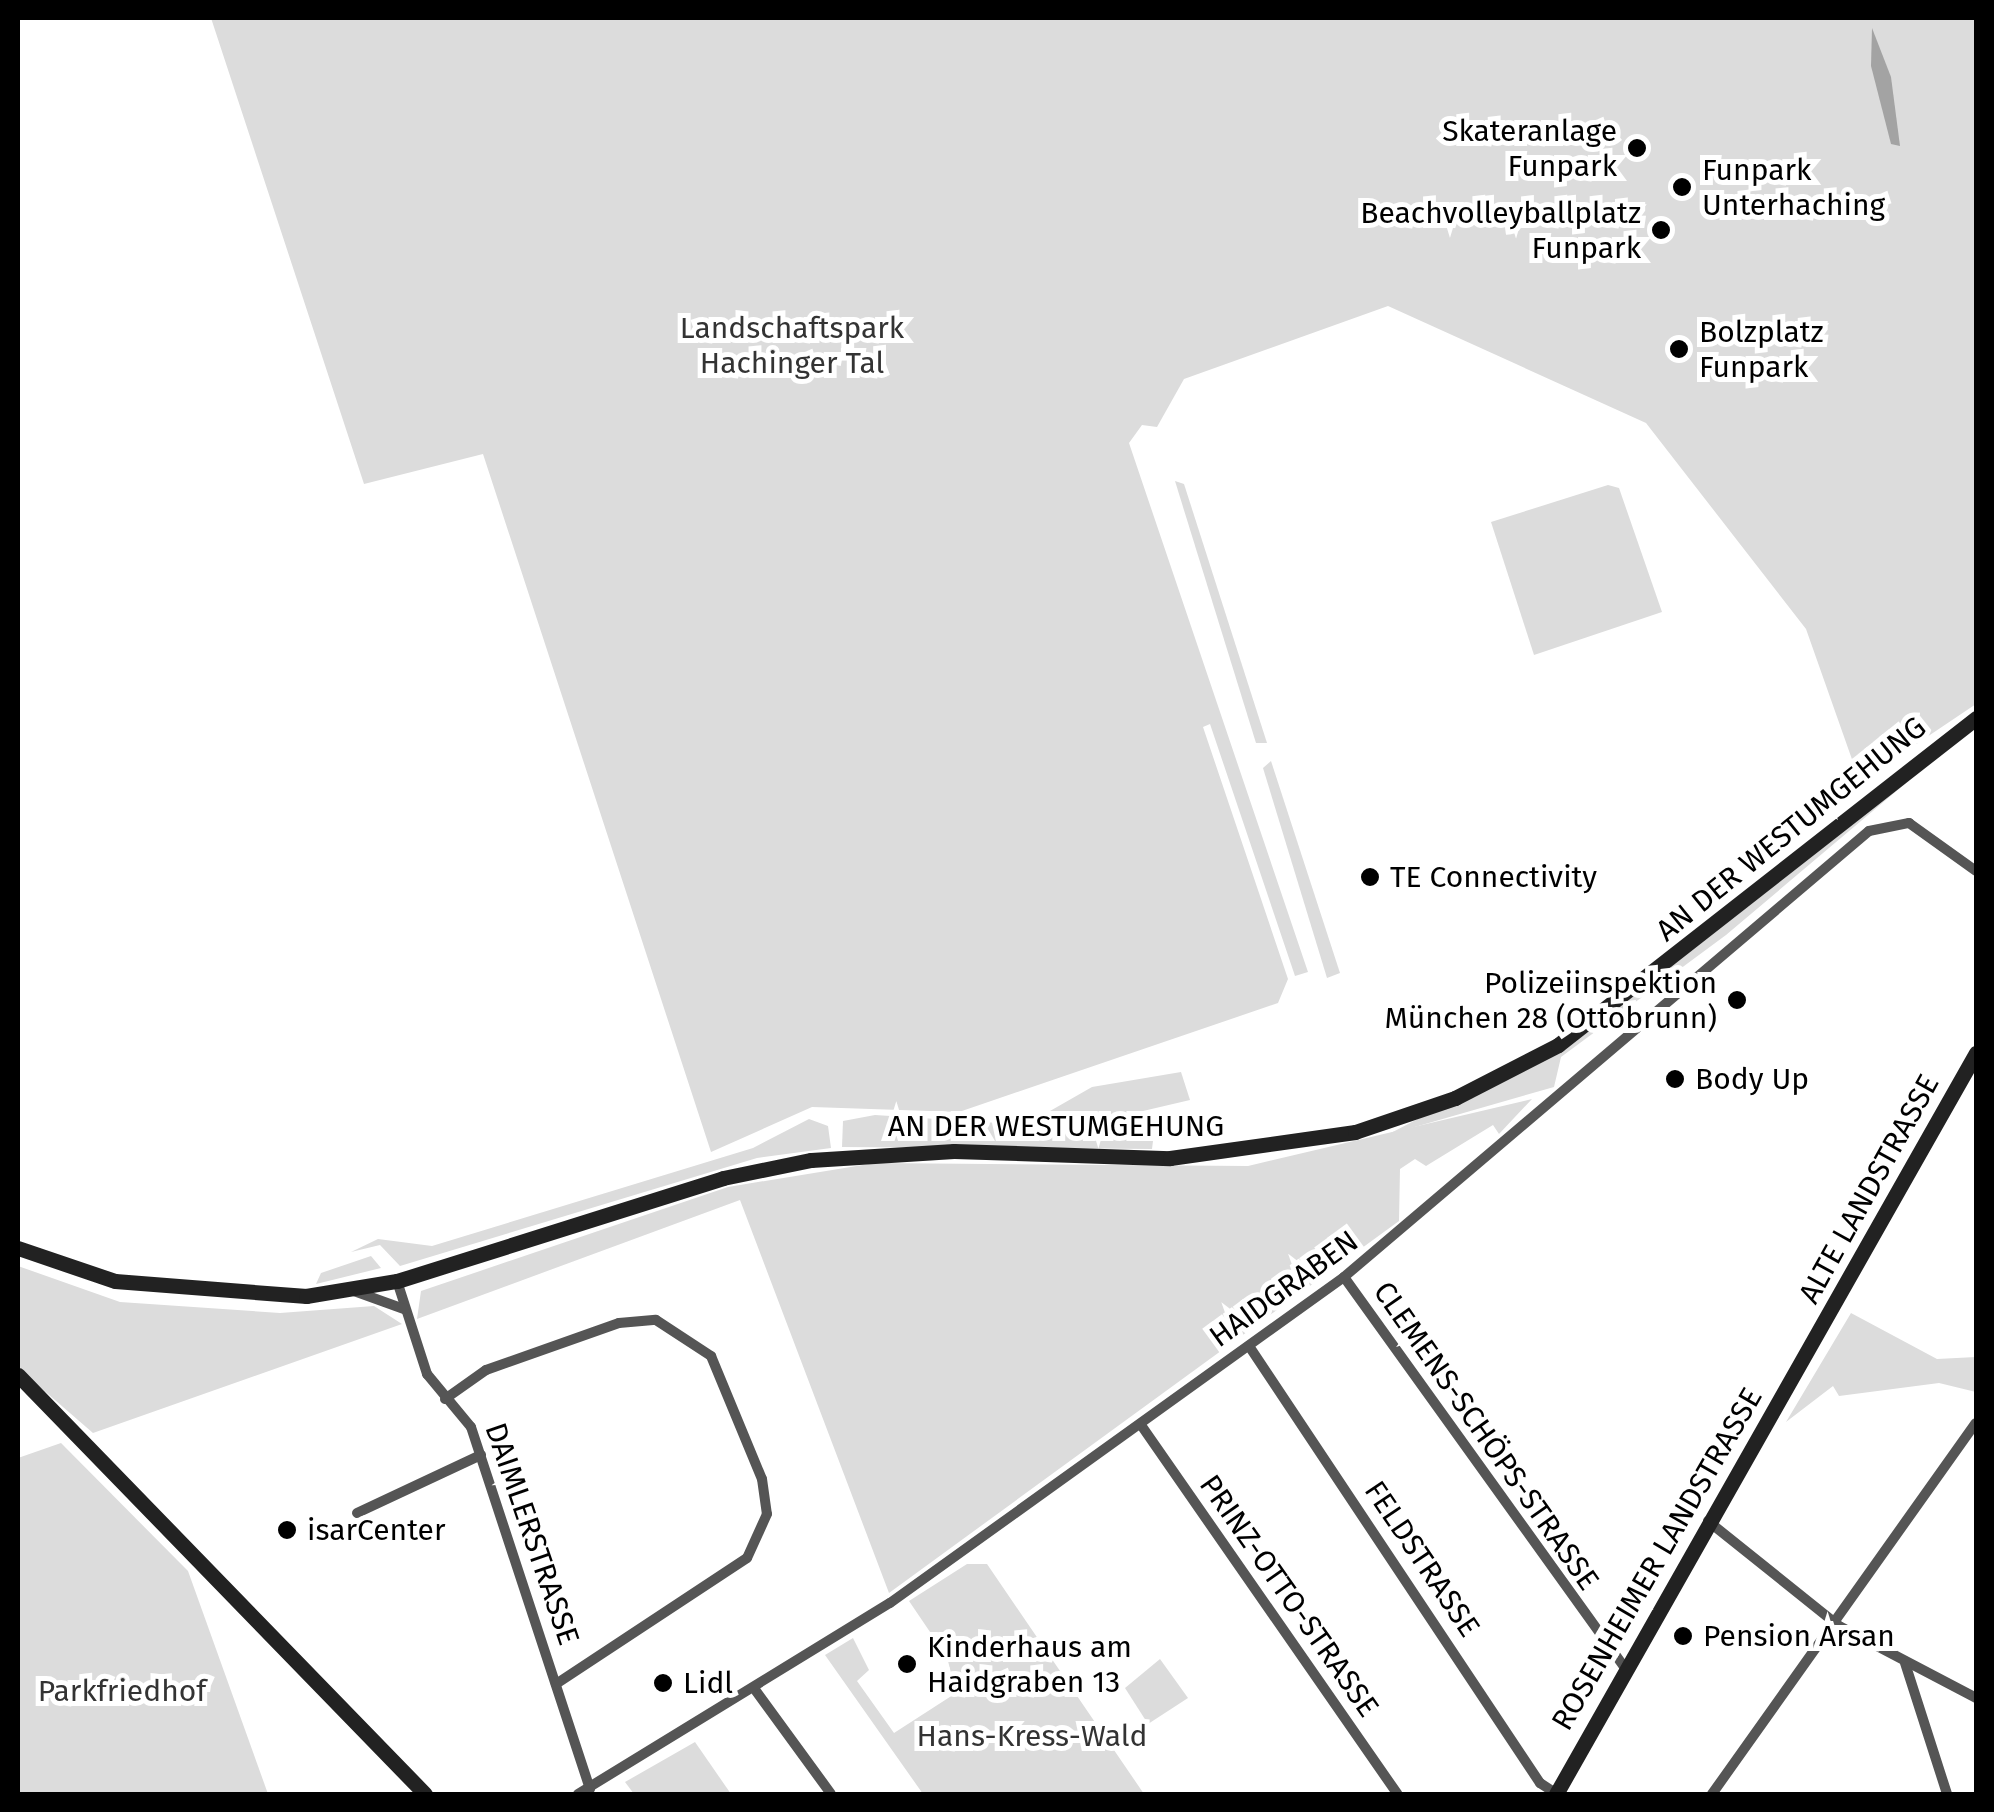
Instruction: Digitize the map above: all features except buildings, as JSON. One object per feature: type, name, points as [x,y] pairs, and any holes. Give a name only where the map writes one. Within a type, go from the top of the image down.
[{"type":"main road","name":"AN DER WESTUMGEHUNG","points":[[18,1248],[173,1291],[349,1290],[397,1281],[723,1178],[811,1160],[917,1151],[1228,1154],[1411,1114],[1520,1067],[1629,996],[1976,718]]},
{"type":"main road","name":"ALTE LANDSTRASSE","points":[[1808,1351],[1976,1053]]},
{"type":"main road","name":"ROSENHEIMER LANDSTRASSE","points":[[1556,1794],[1808,1351]]},
{"type":"main road","points":[[18,1375],[425,1794]]},
{"type":"street","name":"HAIDGRABEN","points":[[578,1794],[756,1691],[1141,1425],[1344,1277],[1875,827],[1917,826],[1976,871]]},
{"type":"street","name":"CLEMENS-SCHÖPS-STRASSE","points":[[1344,1277],[1625,1668]]},
{"type":"street","name":"DAIMLERSTRASSE","points":[[397,1281],[404,1309],[445,1398],[481,1454],[590,1789]]},
{"type":"street","points":[[349,1290],[404,1309]]},
{"type":"street","points":[[445,1398],[486,1370],[618,1323],[656,1320],[711,1356],[762,1478],[767,1514],[746,1558],[556,1684]]},
{"type":"street","name":"FELDSTRASSE","points":[[1249,1346],[1540,1783],[1556,1794]]},
{"type":"street","points":[[1712,1794],[1839,1626],[1976,1422]]},
{"type":"street","name":"PRINZ-OTTO-STRASSE","points":[[1141,1425],[1397,1794]]},
{"type":"street","points":[[357,1513],[481,1454]]},
{"type":"street","points":[[1708,1521],[1839,1626],[1976,1698]]},
{"type":"street","points":[[1905,1664],[1947,1794]]},
{"type":"street","points":[[756,1691],[831,1794]]},
{"type":"green space","name":"Landschaftspark Hachinger Tal","points":[[211,18],[1976,18],[1976,704],[1860,782],[1806,629],[1646,423],[1388,306],[1184,379],[1157,427],[1142,425],[1129,443],[1308,972],[1295,976],[1210,724],[1203,727],[1288,979],[1278,1003],[959,1112],[812,1107],[711,1152],[483,454],[364,484]]},
{"type":"green space","points":[[1175,481],[1184,484],[1267,743],[1256,743]]},
{"type":"green space","points":[[1608,485],[1619,488],[1662,612],[1534,655],[1491,522]]},
{"type":"green space","points":[[1271,761],[1340,973],[1327,978],[1263,768]]},
{"type":"green space","points":[[1902,777],[1906,783],[1726,935],[1561,1057],[1554,1087],[1387,1135],[1594,1027]]},
{"type":"green space","points":[[1181,1072],[1190,1100],[1079,1126],[1043,1115],[1092,1087]]},
{"type":"green space","points":[[1532,1099],[1499,1134],[1493,1125],[1426,1166],[1415,1159],[1400,1169],[1399,1221],[889,1593],[740,1200],[417,1319],[421,1291],[728,1187],[875,1163],[1248,1166]]},
{"type":"green space","points":[[875,1115],[1154,1133],[1152,1149],[842,1147],[843,1121]]},
{"type":"green space","points":[[809,1119],[828,1126],[831,1148],[757,1158],[400,1266],[380,1245],[351,1252],[378,1239],[432,1246],[753,1148]]},
{"type":"green space","points":[[371,1256],[381,1268],[316,1284],[321,1273]]},
{"type":"green space","points":[[18,1266],[120,1302],[280,1313],[374,1306],[402,1324],[93,1433],[18,1368]]},
{"type":"green space","points":[[1851,1313],[1937,1359],[1976,1357],[1976,1392],[1939,1383],[1839,1396],[1833,1386],[1786,1422]]},
{"type":"green space","name":"Parkfriedhof","points":[[61,1443],[188,1571],[268,1794],[18,1794],[18,1458]]},
{"type":"green space","name":"Hans-Kress-Wald","points":[[967,1564],[987,1564],[1144,1794],[923,1794],[825,1655],[853,1638],[869,1670],[857,1681],[894,1733],[956,1693],[947,1657],[909,1601]]},
{"type":"green space","points":[[1160,1659],[1188,1698],[1148,1724],[1125,1688]]},
{"type":"green space","points":[[695,1742],[731,1794],[634,1794],[625,1782]]},
{"type":"shaded area","points":[[1872,28],[1891,77],[1900,146],[1891,144],[1871,66]]},
{"type":"place","name":"Skateranlage Funpark","points":[[1637,148]]},
{"type":"place","name":"Funpark Unterhaching","points":[[1682,187]]},
{"type":"place","name":"Beachvolleyballplatz Funpark","points":[[1661,230]]},
{"type":"place","name":"Bolzplatz Funpark","points":[[1679,349]]},
{"type":"place","name":"TE Connectivity","points":[[1370,877]]},
{"type":"place","name":"Polizeiinspektion München 28 (Ottobrunn)","points":[[1737,1000]]},
{"type":"place","name":"Body Up","points":[[1675,1079]]},
{"type":"place","name":"isarCenter","points":[[287,1530]]},
{"type":"place","name":"Pension Arsan","points":[[1683,1636]]},
{"type":"place","name":"Kinderhaus am Haidgraben 13","points":[[907,1664]]},
{"type":"place","name":"Lidl","points":[[663,1683]]}]
